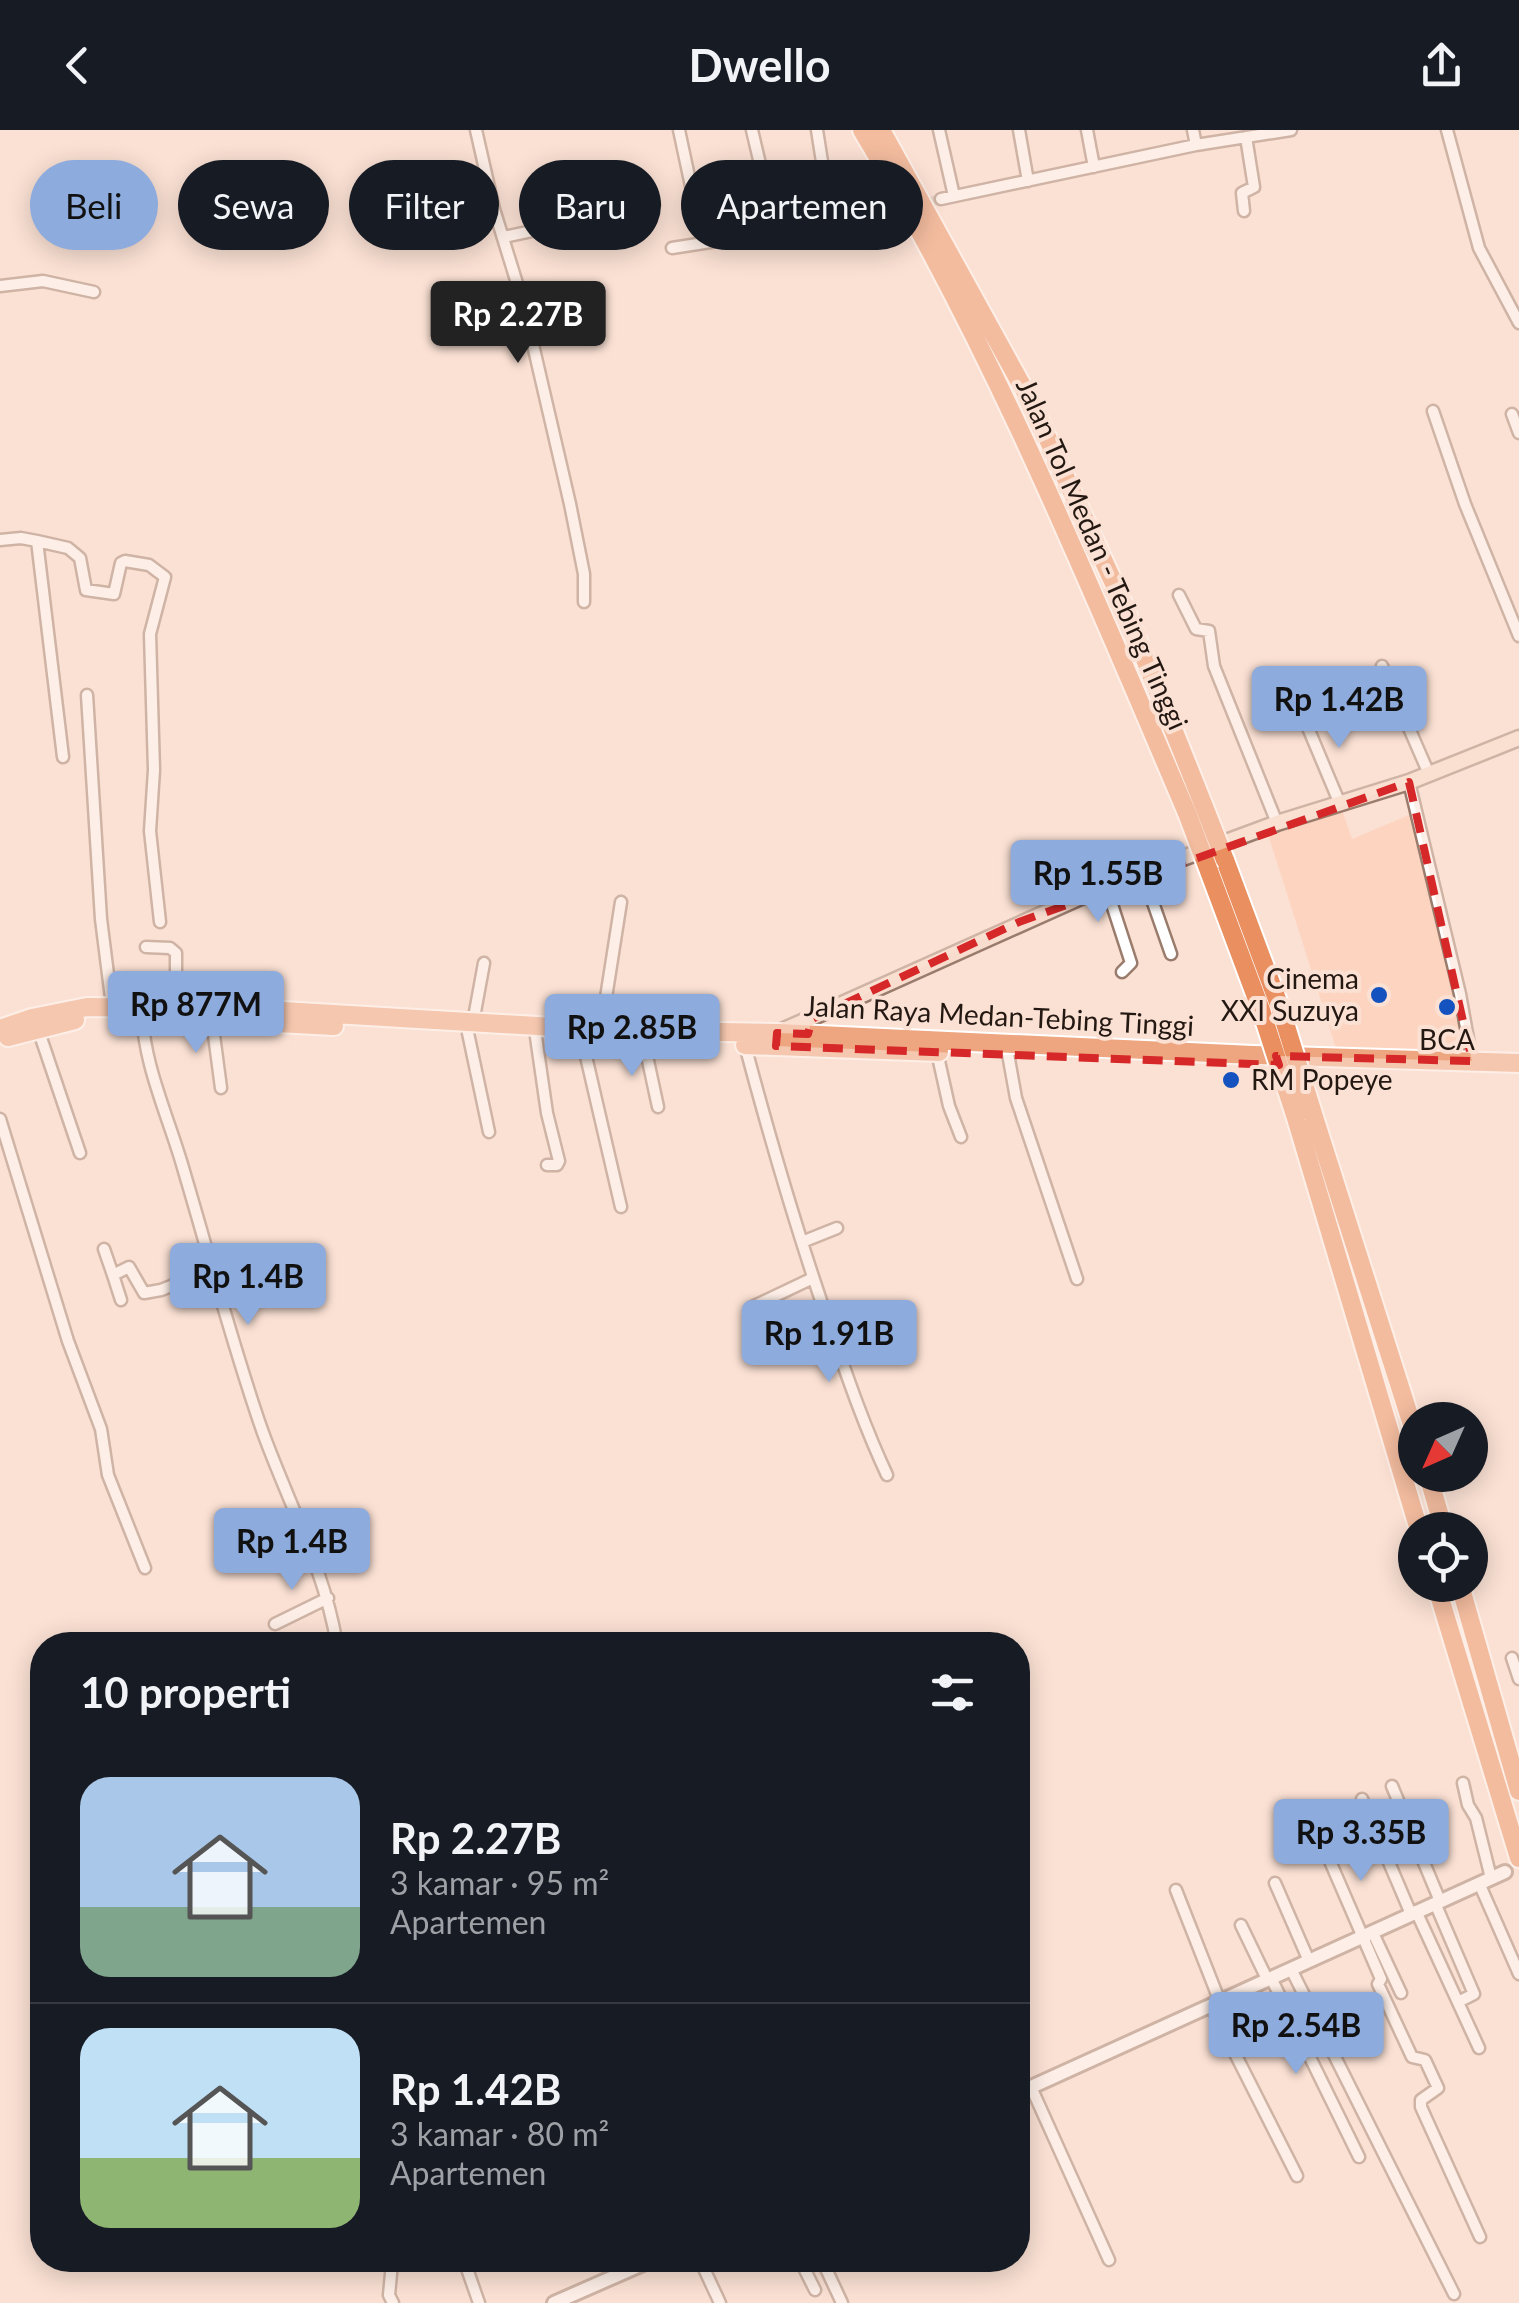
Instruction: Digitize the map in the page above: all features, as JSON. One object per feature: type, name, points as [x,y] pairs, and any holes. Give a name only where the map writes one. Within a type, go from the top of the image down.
[{"type":"highway","name":"Jalan Tol Medan - Tebing Tinggi","points":[[862,130],[908,207],[1051,496],[1195,808],[1271,1010],[1305,1117]]},
{"type":"highway","points":[[881,130],[1031,402],[1122,599],[1195,808]]},
{"type":"highway","name":"Jalan Raya Medan-Tebing Tinggi","points":[[0,1029],[58,1012],[112,1006],[212,1020],[605,1030],[937,1052],[1519,1073]]},
{"type":"highway","name":"Jalan Raya Medan-Tebing Tinggi","points":[[0,1041],[75,1020],[142,1011],[176,1007],[250,1008],[536,1037],[644,1042],[746,1045],[777,1040],[813,1027],[1253,1056],[1519,1063]]},
{"type":"highway","points":[[1305,1117],[1404,1402]]},
{"type":"highway","points":[[1305,1117],[1414,1512]]},
{"type":"highway","points":[[1441,1602],[1519,1858]]},
{"type":"highway","points":[[1465,1602],[1519,1791]]},
{"type":"main road","points":[[813,1027],[1019,922],[1106,886],[1277,823],[1409,782],[1519,738]]},
{"type":"street","points":[[476,130],[494,209],[524,306],[570,504],[584,574],[584,602]]},
{"type":"street","points":[[679,130],[685,160]]},
{"type":"street","points":[[752,130],[759,160]]},
{"type":"street","points":[[817,130],[822,160]]},
{"type":"street","points":[[938,130],[954,196]]},
{"type":"street","points":[[1019,130],[1028,180]]},
{"type":"street","points":[[1087,130],[1094,167]]},
{"type":"street","points":[[1193,130],[1196,145]]},
{"type":"street","points":[[941,200],[1196,145],[1291,130]]},
{"type":"street","points":[[1447,130],[1479,248],[1519,323]]},
{"type":"street","points":[[1244,211],[1242,193],[1254,187],[1246,137]]},
{"type":"street","points":[[504,237],[519,234]]},
{"type":"street","points":[[672,248],[681,246]]},
{"type":"street","points":[[0,286],[43,281],[94,292]]},
{"type":"street","points":[[1433,411],[1465,504],[1519,636]]},
{"type":"street","points":[[1512,414],[1519,433]]},
{"type":"street","points":[[0,540],[21,538],[68,548],[80,558],[86,590],[115,593],[123,562],[149,565],[165,577],[150,634],[154,770],[150,831],[160,922]]},
{"type":"street","points":[[38,541],[63,757]]},
{"type":"street","points":[[1179,594],[1193,625],[1209,631],[1214,666],[1277,823]]},
{"type":"street","points":[[1382,666],[1429,774]]},
{"type":"street","points":[[88,695],[102,919],[112,1006]]},
{"type":"street","points":[[1301,711],[1340,804]]},
{"type":"street","points":[[1409,782],[1460,994],[1472,1061]]},
{"type":"street","points":[[1142,874],[1171,954]]},
{"type":"street","points":[[1106,886],[1131,963],[1122,972]]},
{"type":"street","points":[[605,1030],[605,1004],[621,902]]},
{"type":"street","points":[[146,947],[162,946],[176,953],[176,1007]]},
{"type":"street","points":[[484,962],[470,1028],[488,1132]]},
{"type":"street","points":[[142,1011],[148,1059],[236,1356],[328,1598],[335,1632]]},
{"type":"street","points":[[212,1020],[221,1088]]},
{"type":"street","points":[[38,1029],[80,1153]]},
{"type":"street","points":[[536,1037],[560,1161],[547,1165]]},
{"type":"street","points":[[582,1039],[621,1207]]},
{"type":"street","points":[[644,1042],[658,1108]]},
{"type":"street","points":[[746,1045],[775,1160],[813,1278],[856,1404],[887,1475]]},
{"type":"street","points":[[937,1052],[949,1106],[961,1137]]},
{"type":"street","points":[[1008,1054],[1020,1113],[1076,1279]]},
{"type":"street","points":[[0,1118],[68,1341],[101,1429],[108,1474],[145,1568]]},
{"type":"street","points":[[802,1242],[836,1228]]},
{"type":"street","points":[[104,1249],[121,1300]]},
{"type":"street","points":[[113,1275],[129,1268],[144,1293],[211,1270]]},
{"type":"street","points":[[752,1307],[813,1278]]},
{"type":"street","points":[[274,1624],[328,1598]]},
{"type":"street","points":[[311,1606],[324,1615],[332,1615]]},
{"type":"street","points":[[1512,1658],[1519,1678]]},
{"type":"street","points":[[1463,1783],[1466,1800],[1476,1818],[1485,1881],[1519,1974]]},
{"type":"street","points":[[1392,1786],[1474,1994],[1460,2001]]},
{"type":"street","points":[[1362,1799],[1479,2048]]},
{"type":"street","points":[[1323,1845],[1400,1993]]},
{"type":"street","points":[[1110,2260],[1032,2087],[1505,1872]]},
{"type":"street","points":[[1275,1883],[1309,1961]]},
{"type":"street","points":[[1176,1890],[1216,2004],[1297,2176]]},
{"type":"street","points":[[1241,1925],[1359,2157]]},
{"type":"street","points":[[1367,1936],[1382,1979],[1378,1984],[1412,2057],[1425,2060],[1438,2088],[1420,2104],[1480,2237]]},
{"type":"street","points":[[1291,1969],[1454,2294]]},
{"type":"street","points":[[391,2272],[389,2295],[393,2303]]},
{"type":"street","points":[[468,2272],[480,2303]]},
{"type":"street","points":[[554,2303],[576,2299],[629,2272]]},
{"type":"street","points":[[706,2272],[720,2303]]},
{"type":"street","points":[[806,2272],[814,2290]]},
{"type":"street","points":[[828,2272],[842,2303]]},
{"type":"highlighted area","points":[[1409,782],[1472,1061],[1276,1056],[1279,1065],[776,1046],[777,1033],[808,1034],[812,1019],[1019,922]]},
{"type":"shaded area","points":[[1341,807],[1352,839],[1414,813],[1468,1053],[1336,1048],[1267,831]]},
{"type":"tunnel","points":[[923,204],[941,199]]},
{"type":"place","name":"Cinema XXI Suzuya","points":[[1379,995]]},
{"type":"place","name":"BCA","points":[[1447,1007]]},
{"type":"place","name":"RM Popeye","points":[[1231,1080]]}]
